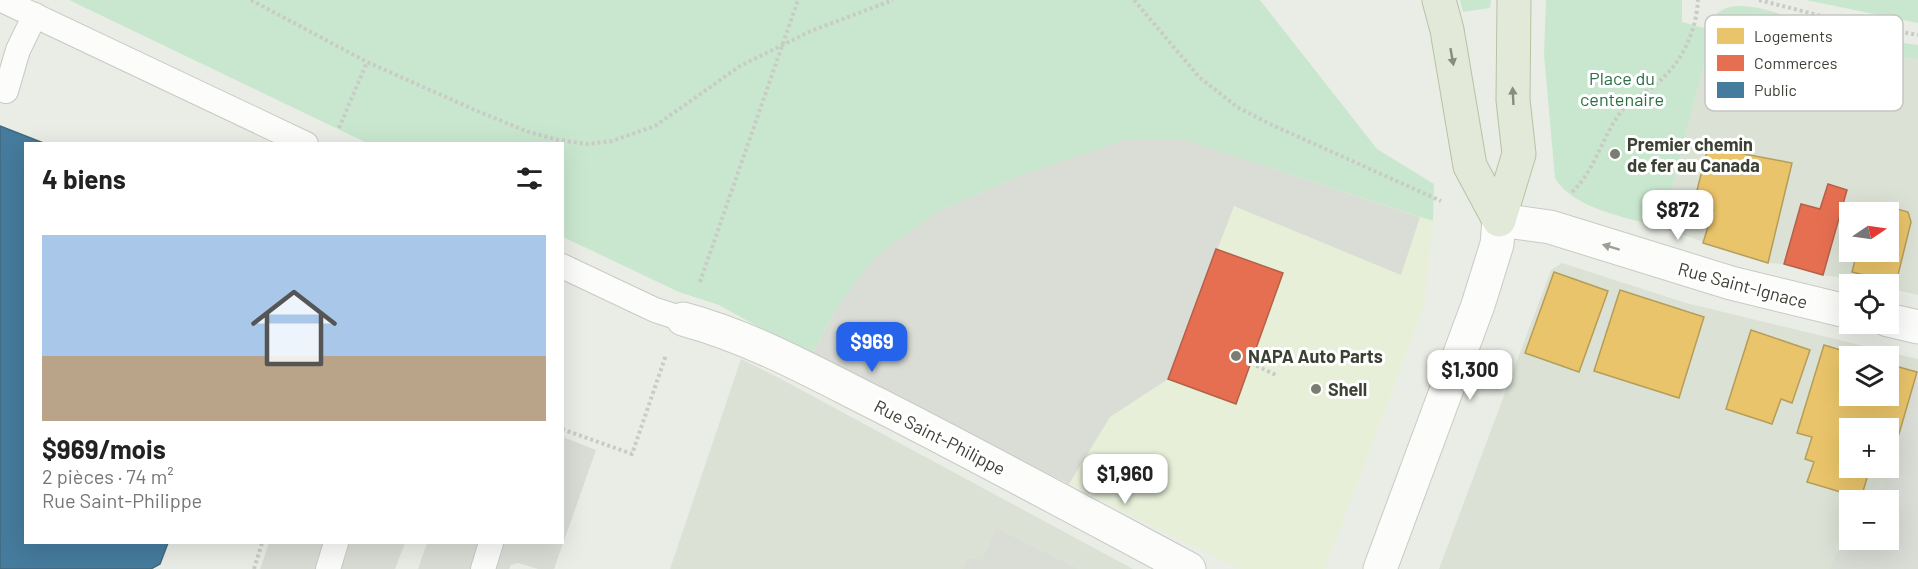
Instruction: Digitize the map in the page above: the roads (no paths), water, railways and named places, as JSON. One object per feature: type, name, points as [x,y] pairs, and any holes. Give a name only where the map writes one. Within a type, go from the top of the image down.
[{"type":"highway","points":[[1439,0],[1452,54],[1470,166],[1499,220]]},
{"type":"highway","points":[[1499,220],[1519,154],[1513,100],[1514,0]]},
{"type":"street","name":"Rue Saint-Ignace","points":[[1499,220],[1550,227],[1731,283],[1839,309]]},
{"type":"street","points":[[1380,569],[1478,305],[1499,233],[1499,220]]},
{"type":"street","name":"Rue Saint-Philippe","points":[[683,319],[721,330],[780,355],[938,435],[1190,569]]},
{"type":"street","points":[[1899,323],[1918,327]]},
{"type":"lane","points":[[2,0],[302,142]]},
{"type":"lane","points":[[6,91],[18,50],[35,15]]},
{"type":"lane","points":[[564,267],[656,310],[683,319]]},
{"type":"lane","points":[[328,569],[336,544]]},
{"type":"lane","points":[[483,569],[491,544]]},
{"type":"place","name":"Premier chemin de fer au Canada","points":[[1615,154]]},
{"type":"place","name":"NAPA Auto Parts","points":[[1236,356]]},
{"type":"place","name":"Shell","points":[[1316,389]]},
{"type":"park label","name":"Place du centenaire","points":[[1622,88]]}]
